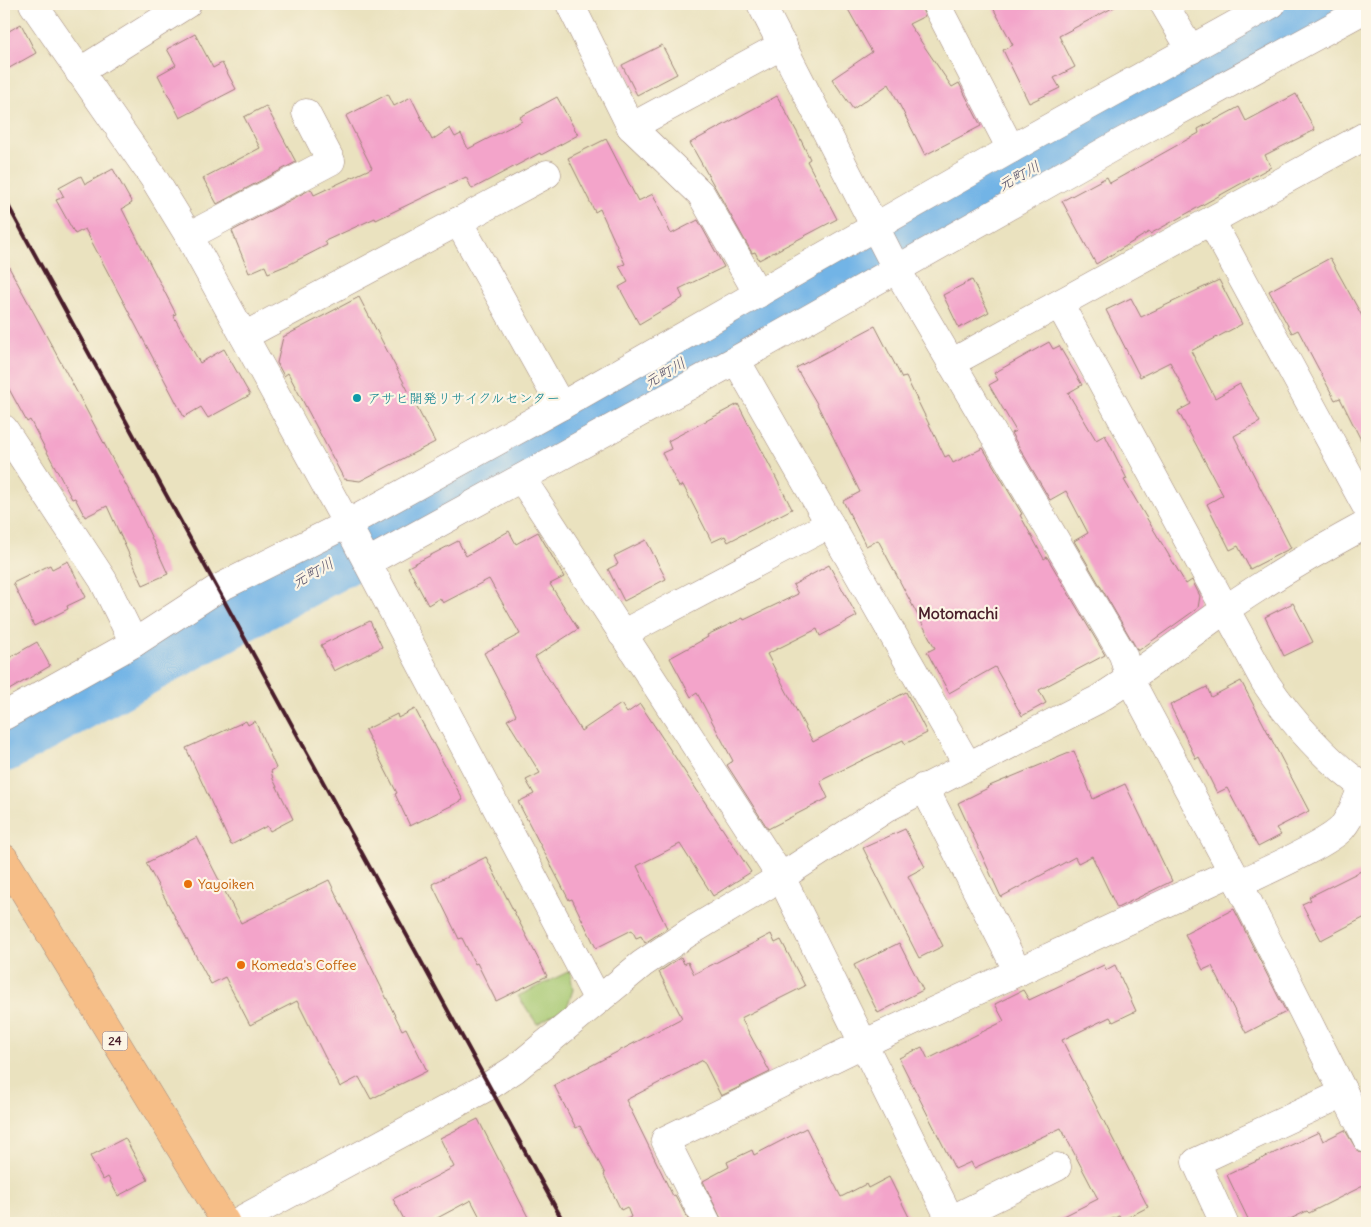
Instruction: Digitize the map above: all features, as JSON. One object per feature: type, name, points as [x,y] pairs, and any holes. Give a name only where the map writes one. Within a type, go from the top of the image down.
[{"type":"highway","name":"24","points":[[4,858],[226,1223]]},
{"type":"street","points":[[33,4],[153,177],[189,236],[368,562],[598,1000]]},
{"type":"street","points":[[79,72],[188,4]]},
{"type":"street","points":[[570,4],[631,127],[701,194],[758,294]]},
{"type":"street","points":[[761,4],[897,270],[1123,655],[1130,680],[1236,878],[1367,1139]]},
{"type":"street","points":[[936,4],[1011,148]]},
{"type":"street","points":[[1164,4],[1191,50]]},
{"type":"street","points":[[4,716],[134,643],[216,589],[347,524],[561,406],[876,228],[1011,148],[1272,4]]},
{"type":"street","points":[[368,562],[736,360],[1118,144],[1362,12]]},
{"type":"street","points":[[631,127],[783,45]]},
{"type":"street","points":[[189,236],[331,161],[306,113]]},
{"type":"street","points":[[951,363],[1060,305],[1367,135]]},
{"type":"street","points":[[244,336],[547,174]]},
{"type":"street","points":[[458,221],[561,406]]},
{"type":"street","points":[[1211,221],[1367,508]]},
{"type":"street","points":[[707,1223],[665,1140],[863,1044],[1018,972],[1323,841],[1341,829],[1365,788],[1327,755],[1281,706],[1265,682],[1227,608],[1060,305]]},
{"type":"street","points":[[736,360],[968,766]]},
{"type":"street","points":[[4,429],[103,580],[134,643]]},
{"type":"street","points":[[522,479],[781,877],[951,1222],[1057,1167]]},
{"type":"street","points":[[622,634],[830,524]]},
{"type":"street","points":[[235,1223],[490,1086],[515,1069],[642,964],[688,933],[781,877],[888,807],[1097,700],[1130,680],[1227,608],[1329,545],[1367,524]]},
{"type":"street","points":[[924,787],[1018,972]]},
{"type":"street","points":[[1224,1223],[1196,1162],[1344,1093]]},
{"type":"green space","points":[[570,971],[573,990],[567,1007],[537,1024],[518,996]]},
{"type":"building","points":[[845,4],[920,4],[925,16],[909,24],[952,87],[959,83],[981,126],[925,155],[889,84],[853,109],[832,79],[872,52]]},
{"type":"building","points":[[991,4],[1120,4],[1059,36],[1075,67],[1054,78],[1060,88],[1029,103],[1003,50],[1013,45]]},
{"type":"building","points":[[21,24],[36,53],[4,71],[4,34]]},
{"type":"building","points":[[195,34],[213,68],[222,63],[236,89],[180,118],[158,75],[176,65],[167,49]]},
{"type":"building","points":[[662,45],[677,74],[637,95],[622,65]]},
{"type":"building","points":[[388,94],[394,106],[411,97],[432,140],[450,128],[455,137],[461,134],[468,149],[522,121],[520,117],[557,97],[578,135],[472,189],[466,177],[376,220],[375,218],[325,241],[327,245],[290,264],[268,273],[265,266],[249,273],[232,231],[311,189],[314,195],[372,168],[346,116]]},
{"type":"building","points":[[1296,94],[1315,130],[1265,155],[1271,167],[1150,234],[1149,232],[1096,264],[1062,201],[1107,177],[1110,183],[1199,133],[1198,129],[1239,107],[1246,121]]},
{"type":"building","points":[[777,96],[797,132],[810,159],[807,161],[837,219],[759,260],[755,252],[752,253],[690,143]]},
{"type":"building","points":[[266,106],[296,162],[217,204],[203,178],[260,148],[244,117]]},
{"type":"building","points":[[606,139],[638,201],[653,194],[671,234],[698,220],[724,267],[679,289],[683,298],[639,324],[619,287],[628,282],[619,266],[625,264],[600,209],[595,212],[568,158]]},
{"type":"building","points":[[113,169],[132,203],[122,209],[176,314],[173,315],[200,363],[224,349],[250,395],[208,418],[201,407],[184,417],[85,229],[75,234],[56,200],[64,197],[59,188],[81,176],[85,184]]},
{"type":"building","points":[[4,258],[137,506],[168,574],[143,585],[107,506],[85,517],[75,498],[72,499],[30,420],[27,422],[4,380]]},
{"type":"building","points":[[1330,258],[1367,325],[1367,452],[1340,398],[1335,400],[1298,330],[1292,333],[1269,291]]},
{"type":"building","points":[[972,280],[989,312],[959,328],[943,295]]},
{"type":"building","points":[[1219,280],[1242,324],[1191,351],[1215,398],[1240,384],[1260,422],[1234,436],[1291,548],[1250,569],[1238,546],[1230,550],[1207,504],[1223,495],[1178,411],[1191,404],[1170,362],[1140,377],[1106,310],[1131,298],[1141,317]]},
{"type":"building","name":"アサヒ開発リサイクルセンター","points":[[359,297],[435,442],[360,481],[344,479],[288,373],[284,376],[277,363],[283,337]]},
{"type":"building","points":[[875,326],[902,378],[906,377],[945,457],[949,455],[953,463],[983,448],[1022,514],[1020,515],[1044,559],[1047,557],[1105,655],[1039,690],[1046,703],[1022,716],[995,667],[949,693],[927,652],[935,648],[878,540],[866,546],[843,501],[860,492],[816,402],[796,368]]},
{"type":"building","points":[[1049,342],[1053,349],[1059,346],[1082,385],[1068,393],[1096,440],[1105,435],[1127,479],[1124,480],[1186,584],[1192,580],[1200,596],[1198,608],[1138,651],[1074,541],[1088,533],[1066,491],[1050,500],[1011,433],[1016,431],[989,385],[998,380],[994,373]]},
{"type":"building","points":[[738,404],[792,509],[728,542],[725,536],[712,542],[683,485],[679,487],[662,453],[671,449],[668,441]]},
{"type":"building","points":[[509,531],[516,544],[538,532],[564,577],[550,584],[578,629],[535,657],[581,731],[621,704],[627,713],[640,704],[751,872],[713,896],[680,844],[637,866],[667,928],[645,943],[641,936],[636,938],[632,930],[596,948],[572,899],[569,900],[518,802],[534,794],[526,780],[540,773],[507,720],[516,715],[484,653],[520,634],[489,579],[443,603],[440,598],[428,605],[408,567],[458,541],[466,556]]},
{"type":"building","points":[[646,540],[666,579],[624,601],[608,569],[618,564],[614,556]]},
{"type":"building","points":[[68,561],[86,597],[67,606],[68,609],[34,626],[13,583],[50,565],[52,569]]},
{"type":"building","points":[[829,565],[857,616],[820,636],[817,629],[767,654],[813,742],[906,692],[927,733],[905,744],[903,740],[820,781],[828,798],[768,829],[727,765],[733,761],[697,693],[691,697],[670,658],[708,637],[707,635],[743,618],[744,620],[798,594],[793,585]]},
{"type":"building","points":[[1293,603],[1313,642],[1284,656],[1265,617]]},
{"type":"building","points":[[370,621],[382,647],[334,671],[321,645]]},
{"type":"building","points":[[37,642],[50,666],[4,693],[4,661]]},
{"type":"building","points":[[1241,681],[1309,811],[1276,828],[1281,835],[1258,847],[1227,788],[1217,793],[1199,757],[1196,759],[1170,705],[1207,687],[1211,697]]},
{"type":"building","points":[[415,709],[463,800],[410,826],[395,794],[397,793],[365,730],[397,714],[398,718]]},
{"type":"building","points":[[246,721],[248,725],[255,721],[276,768],[271,771],[273,779],[293,819],[270,831],[267,826],[231,845],[186,748]]},
{"type":"building","points":[[1074,751],[1093,799],[1125,784],[1172,881],[1117,908],[1092,856],[1078,863],[1075,857],[1001,897],[958,803],[987,787]]},
{"type":"building","points":[[905,829],[925,867],[908,876],[943,946],[919,958],[863,848]]},
{"type":"building","points":[[197,837],[241,923],[329,880],[402,1030],[406,1028],[427,1071],[371,1099],[359,1077],[340,1087],[297,1001],[250,1025],[225,977],[211,984],[146,863]]},
{"type":"building","points":[[486,857],[547,976],[496,1001],[477,963],[475,964],[462,938],[459,939],[432,884]]},
{"type":"building","points":[[1367,868],[1367,916],[1321,940],[1302,904],[1311,900],[1309,897]]},
{"type":"building","points":[[1234,909],[1286,1012],[1246,1033],[1212,966],[1203,970],[1185,934]]},
{"type":"building","points":[[771,934],[775,943],[781,940],[805,986],[741,1018],[770,1072],[721,1096],[703,1060],[626,1100],[673,1196],[675,1195],[690,1223],[619,1223],[631,1217],[627,1207],[621,1210],[580,1126],[576,1128],[554,1085],[682,1018],[659,972],[681,957],[684,964],[688,962],[694,974]]},
{"type":"building","points":[[899,943],[923,990],[878,1013],[854,965]]},
{"type":"building","points":[[1104,965],[1106,970],[1115,965],[1136,1011],[1113,1022],[1110,1017],[1062,1040],[1148,1207],[1121,1221],[1119,1216],[1103,1223],[1050,1223],[1098,1199],[1061,1128],[974,1168],[971,1162],[955,1169],[899,1058],[922,1047],[928,1059],[1004,1021],[995,1004],[1023,990],[1029,1000]]},
{"type":"building","points":[[478,1119],[531,1223],[483,1223],[471,1200],[428,1223],[406,1223],[393,1199],[454,1167],[440,1138]]},
{"type":"building","points":[[806,1128],[841,1197],[866,1184],[868,1188],[889,1177],[912,1223],[723,1223],[703,1181],[729,1167],[727,1162],[752,1150],[754,1155]]},
{"type":"building","points":[[1345,1130],[1358,1152],[1367,1154],[1367,1184],[1309,1213],[1307,1211],[1282,1223],[1250,1223],[1227,1175],[1319,1132],[1323,1141]]},
{"type":"building","points":[[125,1138],[148,1180],[118,1196],[108,1177],[103,1180],[90,1156]]},
{"type":"waterway","name":"元町川","points":[[4,743],[392,530],[686,361],[1025,174],[1188,80],[1327,4]]},
{"type":"railway","points":[[4,198],[564,1223]]},
{"type":"place","name":"アサヒ開発リサイクルセンター","points":[[357,398]]},
{"type":"place","name":"Yayoiken","points":[[188,884]]},
{"type":"place","name":"Komeda's Coffee","points":[[241,965]]},
{"type":"district","name":"Motomachi","points":[[958,613]]}]
